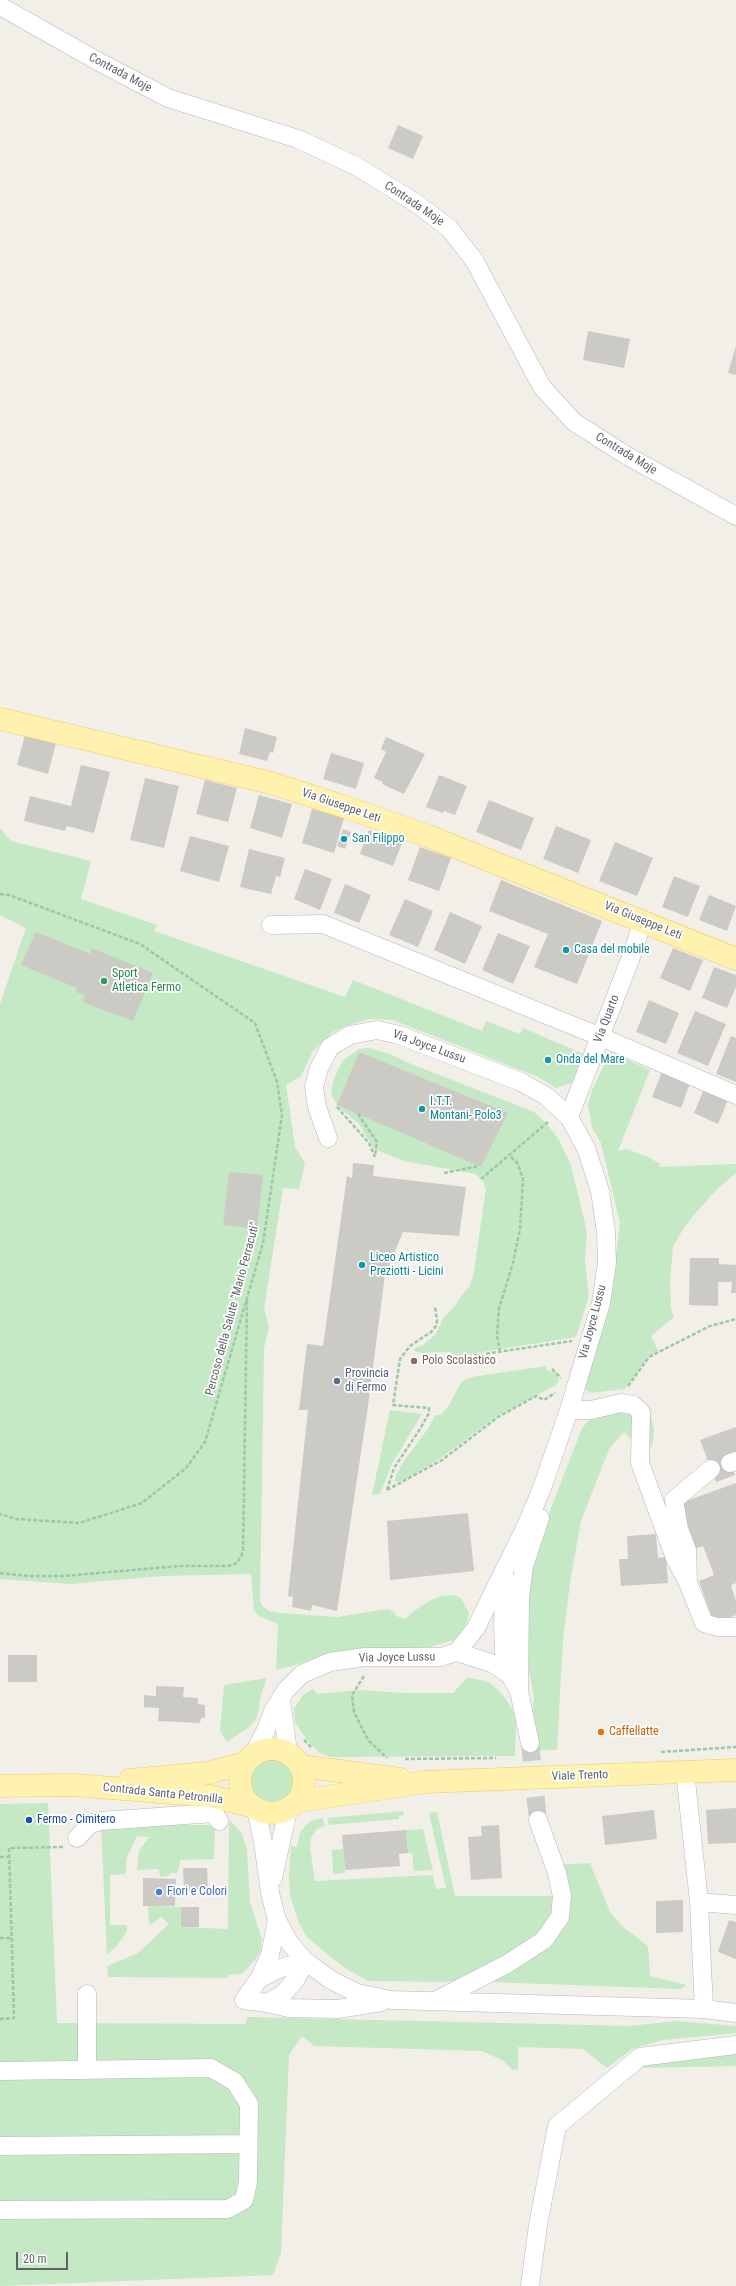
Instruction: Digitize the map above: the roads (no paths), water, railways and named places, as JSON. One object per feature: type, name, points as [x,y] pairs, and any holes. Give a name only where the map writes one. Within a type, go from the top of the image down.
[{"type":"main road","name":"Via Giuseppe Leti","points":[[0,719],[286,788],[428,836],[736,959]]},
{"type":"main road","name":"Viale Trento","points":[[249,1759],[264,1750],[278,1749],[301,1751],[425,1782]]},
{"type":"main road","points":[[294,1805],[305,1786],[301,1751]]},
{"type":"main road","points":[[249,1759],[240,1776],[240,1787],[244,1798],[253,1808]]},
{"type":"main road","name":"Contrada Santa Petronilla","points":[[74,1786],[208,1772],[249,1759]]},
{"type":"main road","name":"Viale Trento","points":[[253,1808],[273,1814],[294,1805],[425,1782],[736,1770]]},
{"type":"main road","name":"Contrada Santa Petronilla","points":[[0,1786],[74,1786],[210,1796],[253,1808]]},
{"type":"street","name":"Contrada Moje","points":[[0,6],[101,63],[168,98],[298,139],[356,166],[416,203],[449,228],[474,260],[542,387],[574,422],[624,454],[736,516]]},
{"type":"street","name":"Via Quarto","points":[[569,1117],[601,1036],[643,921]]},
{"type":"street","points":[[272,925],[323,924],[601,1036],[736,1095]]},
{"type":"street","name":"Via Joyce Lussu","points":[[249,1759],[280,1699],[286,1690],[302,1674],[330,1662],[365,1656],[441,1656],[457,1652],[476,1628],[506,1568],[542,1488],[601,1303],[607,1263],[606,1232],[600,1191],[586,1148],[569,1117],[546,1096],[521,1082],[399,1035],[377,1030],[350,1035],[330,1047],[319,1068],[314,1088],[317,1107],[328,1138]]},
{"type":"street","points":[[568,1410],[591,1410],[621,1403],[633,1405],[641,1412],[640,1463],[675,1558],[688,1583],[704,1623],[717,1627],[736,1627]]},
{"type":"street","points":[[688,1583],[687,1550],[679,1529],[674,1500],[711,1469]]},
{"type":"street","points":[[530,1743],[520,1691],[520,1598],[524,1566],[542,1512],[542,1488]]},
{"type":"street","points":[[506,1568],[503,1623],[504,1652],[510,1675],[520,1691]]},
{"type":"street","points":[[457,1652],[494,1664],[510,1675]]},
{"type":"street","points":[[280,1699],[301,1751]]},
{"type":"street","points":[[685,1771],[699,1902],[704,2009]]},
{"type":"street","points":[[270,1893],[294,1805]]},
{"type":"street","points":[[253,1808],[263,1842],[270,1893],[277,1920],[289,1942],[305,1961],[331,1980],[357,1993],[391,2000],[704,2009],[736,2013]]},
{"type":"street","points":[[71,1843],[90,1824],[101,1821],[214,1813],[219,1821]]},
{"type":"street","points":[[433,2002],[468,1986],[544,1940],[560,1917],[562,1896],[557,1873],[538,1820]]},
{"type":"street","points":[[699,1902],[736,1905]]},
{"type":"street","points":[[277,1920],[270,1955],[259,1979],[244,2000],[267,2002],[289,2008],[338,2009],[391,2000]]},
{"type":"street","points":[[259,1979],[278,1969],[305,1961]]},
{"type":"street","points":[[267,2002],[283,1994],[296,1979],[305,1961]]},
{"type":"street","points":[[87,1994],[87,2070]]},
{"type":"street","points":[[530,2286],[538,2225],[557,2126],[640,2057],[736,2045]]},
{"type":"street","points":[[0,2071],[211,2068],[235,2082],[249,2104],[248,2182],[244,2200],[228,2209],[0,2210]]},
{"type":"street","points":[[0,2146],[248,2144]]},
{"type":"tunnel","points":[[530,1743],[538,1820]]},
{"type":"place","name":"San Filippo","points":[[344,839]]},
{"type":"place","name":"Casa del mobile","points":[[566,950]]},
{"type":"place","name":"Sport Atletica Fermo","points":[[104,981]]},
{"type":"place","name":"Onda del Mare","points":[[548,1060]]},
{"type":"place","name":"I.T.T. Montani- Polo3","points":[[422,1109]]},
{"type":"place","name":"Liceo Artistico Preziotti - Licini","points":[[362,1265]]},
{"type":"place","name":"Polo Scolastico","points":[[414,1361]]},
{"type":"place","name":"Provincia di Fermo","points":[[337,1381]]},
{"type":"place","name":"Caffellatte","points":[[601,1732]]},
{"type":"place","name":"Fermo - Cimitero","points":[[29,1820]]},
{"type":"place","name":"Fiori e Colori","points":[[159,1892]]}]
